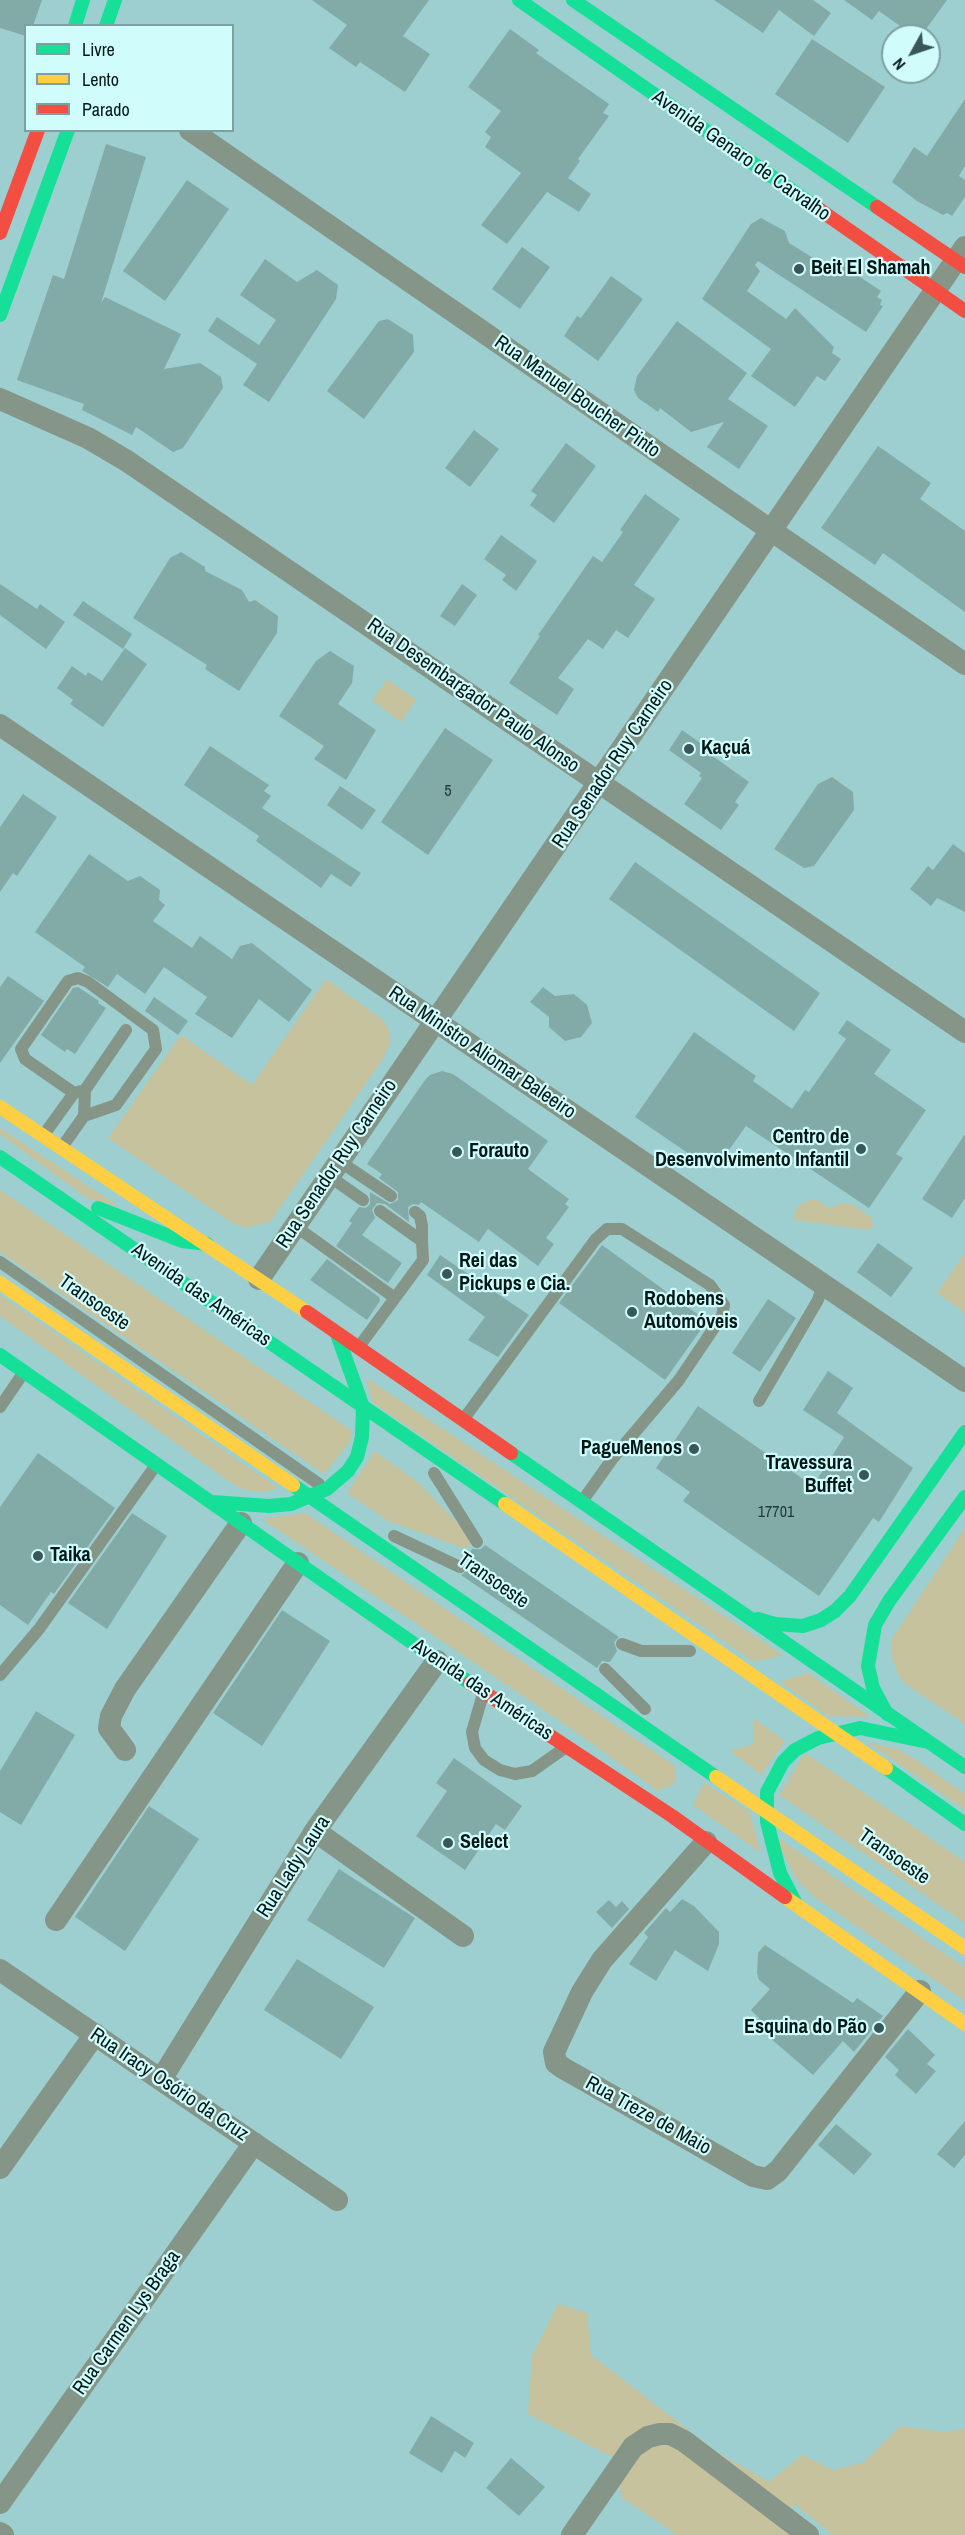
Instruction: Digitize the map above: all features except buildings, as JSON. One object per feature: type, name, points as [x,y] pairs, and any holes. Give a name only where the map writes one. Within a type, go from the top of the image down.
[{"type":"main road","points":[[76,24],[84,0]]},
{"type":"main road","points":[[107,24],[115,0]]},
{"type":"main road","name":"Avenida Genaro de Carvalho","points":[[519,0],[651,94],[965,310]]},
{"type":"main road","name":"Avenida Genaro de Carvalho","points":[[573,0],[661,71],[962,258]]},
{"type":"main road","points":[[651,94],[661,71]]},
{"type":"main road","points":[[651,94],[666,84],[661,71]]},
{"type":"main road","points":[[0,233],[37,132]]},
{"type":"main road","points":[[0,315],[67,132]]},
{"type":"main road","points":[[0,1107],[259,1279],[338,1336],[812,1659],[965,1767]]},
{"type":"main road","name":"Avenida das Américas","points":[[0,1157],[60,1198],[362,1419],[833,1732],[955,1828]]},
{"type":"main road","points":[[60,1198],[102,1209],[182,1241],[207,1244]]},
{"type":"main road","points":[[0,1283],[965,1948]]},
{"type":"main road","points":[[212,1502],[269,1506],[332,1493],[357,1457],[362,1419],[338,1336]]},
{"type":"main road","name":"Avenida das Américas","points":[[0,1355],[437,1661],[672,1816],[965,2024]]},
{"type":"main road","points":[[746,1616],[774,1624],[803,1626],[821,1620],[835,1611],[850,1596],[965,1432]]},
{"type":"main road","points":[[887,1714],[873,1688],[868,1666],[870,1642],[875,1625],[889,1601],[965,1497]]},
{"type":"main road","points":[[795,1902],[780,1873],[766,1809],[768,1792],[783,1762],[813,1735],[860,1728],[927,1742]]},
{"type":"street","name":"Rua Manuel Boucher Pinto","points":[[192,132],[965,664]]},
{"type":"street","points":[[0,170],[47,186]]},
{"type":"street","name":"Rua Senador Ruy Carneiro","points":[[259,1279],[935,290],[962,258]]},
{"type":"street","name":"Rua Desembargador Paulo Alonso","points":[[0,399],[87,438],[127,461],[965,1032]]},
{"type":"street","name":"Rua Ministro Aliomar Baleeiro","points":[[0,725],[965,1381]]},
{"type":"street","points":[[125,1750],[109,1728],[115,1707],[125,1689],[241,1522]]},
{"type":"street","points":[[56,1920],[298,1563]]},
{"type":"street","name":"Rua Lady Laura","points":[[162,2078],[315,1831],[437,1661]]},
{"type":"street","points":[[315,1831],[463,1936]]},
{"type":"street","name":"Rua Treze de Maio","points":[[706,1842],[602,1960],[582,1992],[554,2052],[556,2063],[563,2068],[753,2176],[766,2179],[778,2171],[920,1991]]},
{"type":"street","name":"Rua Iracy Osório da Cruz","points":[[0,1970],[162,2078],[337,2200]]},
{"type":"street","points":[[0,2168],[94,2034]]},
{"type":"street","name":"Rua Carmen Lys Braga","points":[[0,2503],[254,2143]]},
{"type":"street","points":[[572,2535],[633,2447],[648,2437],[670,2434],[684,2441],[808,2535]]},
{"type":"lane","points":[[62,1148],[84,1116],[116,1105],[156,1049],[156,1038],[149,1027],[78,978],[68,981],[21,1048],[25,1059],[80,1091]]},
{"type":"lane","points":[[43,1136],[126,1030]]},
{"type":"lane","points":[[80,1091],[84,1116]]},
{"type":"lane","points":[[334,1169],[391,1196]]},
{"type":"lane","points":[[334,1169],[363,1200]]},
{"type":"lane","points":[[380,1211],[422,1240]]},
{"type":"lane","points":[[357,1349],[423,1260],[422,1226],[420,1216],[415,1212]]},
{"type":"lane","points":[[294,1227],[395,1298]]},
{"type":"lane","points":[[463,1421],[595,1240],[607,1229],[622,1229],[710,1285],[724,1305],[722,1316],[679,1380],[613,1458],[581,1502]]},
{"type":"lane","name":"Transoeste","points":[[0,1262],[332,1493]]},
{"type":"lane","points":[[759,1401],[818,1300],[823,1284]]},
{"type":"lane","points":[[0,1407],[24,1371]]},
{"type":"lane","points":[[0,1675],[39,1629],[157,1464]]},
{"type":"lane","points":[[464,1494],[430,1470],[477,1542]]},
{"type":"lane","name":"Transoeste","points":[[460,1567],[390,1533],[462,1582]]},
{"type":"lane","points":[[622,1644],[641,1651],[695,1654],[670,1637]]},
{"type":"lane","points":[[601,1672],[650,1712]]},
{"type":"lane","points":[[483,1692],[472,1732],[475,1748],[484,1760],[500,1770],[515,1774],[531,1771],[566,1747]]},
{"type":"lane","points":[[813,1735],[837,1751]]},
{"type":"shaded area","points":[[387,679],[416,700],[401,722],[372,700]]},
{"type":"shaded area","points":[[326,979],[383,1020],[390,1032],[390,1044],[383,1059],[270,1222],[244,1228],[232,1223],[108,1138],[181,1035],[252,1085]]},
{"type":"shaded area","points":[[0,1128],[120,1207],[87,1198],[0,1134]]},
{"type":"shaded area","points":[[0,1190],[352,1431],[350,1442],[324,1474],[0,1252]]},
{"type":"shaded area","points":[[818,1200],[828,1208],[842,1203],[854,1205],[872,1218],[873,1227],[869,1230],[794,1220],[795,1211],[801,1203]]},
{"type":"shaded area","points":[[965,1253],[965,1313],[937,1293]]},
{"type":"shaded area","points":[[0,1295],[278,1488],[265,1492],[245,1490],[231,1483],[0,1316]]},
{"type":"shaded area","points":[[366,1378],[783,1655],[754,1662],[373,1403]]},
{"type":"shaded area","points":[[375,1451],[420,1484],[473,1539],[466,1549],[388,1521],[347,1493]]},
{"type":"shaded area","points":[[305,1513],[675,1766],[675,1783],[658,1791],[570,1728],[262,1519]]},
{"type":"shaded area","points":[[965,1528],[965,1724],[904,1683],[891,1655],[892,1639]]},
{"type":"shaded area","points":[[808,1673],[871,1717],[828,1716],[780,1682]]},
{"type":"shaded area","points":[[753,1718],[785,1741],[761,1775],[730,1751],[754,1744]]},
{"type":"shaded area","points":[[867,1742],[897,1749],[918,1761],[965,1794],[965,1810]]},
{"type":"shaded area","points":[[805,1753],[965,1862],[965,1923],[779,1795]]},
{"type":"shaded area","points":[[704,1783],[749,1811],[761,1853],[693,1805]]},
{"type":"shaded area","points":[[774,1835],[965,1968],[965,2001],[813,1896],[795,1877]]},
{"type":"shaded area","points":[[558,2304],[587,2313],[591,2355],[717,2452],[769,2482],[802,2455],[833,2470],[864,2462],[900,2426],[943,2432],[965,2429],[965,2535],[833,2535],[793,2503],[789,2535],[677,2535],[621,2497],[618,2460],[528,2414],[532,2356]]},
{"type":"traffic: fast","points":[[76,24],[83,0]]},
{"type":"traffic: fast","points":[[107,24],[115,0]]},
{"type":"traffic: fast","points":[[519,0],[820,210]]},
{"type":"traffic: fast","points":[[573,0],[877,207]]},
{"type":"traffic: fast","points":[[0,315],[67,132]]},
{"type":"traffic: fast","points":[[0,1157],[505,1504]]},
{"type":"traffic: fast","points":[[98,1208],[182,1241],[207,1244]]},
{"type":"traffic: fast","points":[[212,1502],[269,1506],[291,1504],[327,1489],[348,1471],[357,1457],[362,1437],[363,1407],[338,1337]]},
{"type":"traffic: fast","points":[[0,1355],[470,1683]]},
{"type":"traffic: fast","points":[[758,1619],[775,1624],[803,1626],[821,1620],[835,1611],[850,1596],[965,1432]]},
{"type":"traffic: fast","points":[[511,1453],[965,1767]]},
{"type":"traffic: fast","points":[[293,1485],[716,1777]]},
{"type":"traffic: fast","points":[[887,1714],[873,1688],[868,1666],[875,1625],[889,1601],[965,1497]]},
{"type":"traffic: fast","points":[[795,1902],[780,1873],[767,1822],[767,1792],[783,1762],[795,1750],[818,1738],[860,1728],[928,1742]]},
{"type":"traffic: fast","points":[[886,1768],[965,1824]]},
{"type":"traffic: slow","points":[[0,1107],[307,1312]]},
{"type":"traffic: slow","points":[[0,1283],[293,1485]]},
{"type":"traffic: slow","points":[[505,1504],[886,1768]]},
{"type":"traffic: slow","points":[[716,1777],[965,1948]]},
{"type":"traffic: slow","points":[[785,1897],[965,2024]]},
{"type":"traffic: jam","points":[[0,233],[37,132]]},
{"type":"traffic: jam","points":[[877,207],[965,267]]},
{"type":"traffic: jam","points":[[820,210],[965,311]]},
{"type":"traffic: jam","points":[[307,1312],[511,1453]]},
{"type":"traffic: jam","points":[[470,1683],[672,1816],[785,1897]]},
{"type":"place","name":"Beit El Shamah","points":[[799,269]]},
{"type":"place","name":"Kaçuá","points":[[689,749]]},
{"type":"place","name":"Centro de Desenvolvimento Infantil","points":[[861,1149]]},
{"type":"place","name":"Forauto","points":[[457,1152]]},
{"type":"place","name":"Rei das Pickups e Cia.","points":[[447,1274]]},
{"type":"place","name":"Rodobens Automóveis","points":[[632,1312]]},
{"type":"place","name":"PagueMenos","points":[[694,1449]]},
{"type":"place","name":"Travessura Buffet","points":[[864,1475]]},
{"type":"place","name":"Taika","points":[[38,1556]]},
{"type":"place","name":"Select","points":[[448,1843]]},
{"type":"place","name":"Esquina do Pão","points":[[879,2028]]}]
